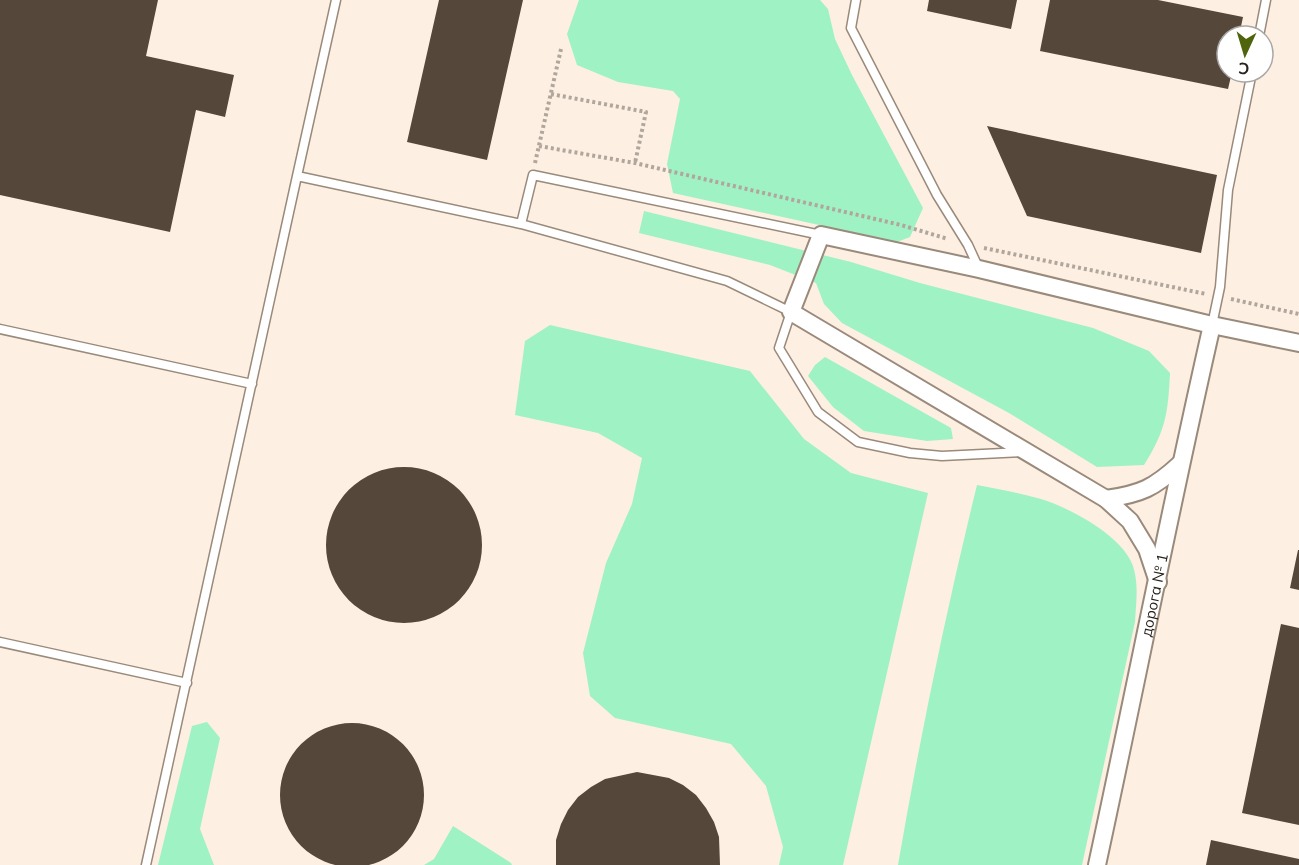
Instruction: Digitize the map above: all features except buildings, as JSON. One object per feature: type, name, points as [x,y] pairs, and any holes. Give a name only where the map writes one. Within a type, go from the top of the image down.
[{"type":"street","points":[[1158,582],[1147,549],[1130,521],[1106,499],[791,312],[821,235],[979,269],[1299,344]]},
{"type":"street","name":"дорога № 1","points":[[1097,865],[1158,582],[1180,464],[1212,325]]},
{"type":"street","points":[[1106,499],[1134,495],[1159,483],[1180,464]]},
{"type":"lane","points":[[146,865],[336,0]]},
{"type":"lane","points":[[856,0],[851,28],[937,195],[968,245],[979,269]]},
{"type":"lane","points":[[1261,24],[1266,0]]},
{"type":"lane","points":[[1212,325],[1218,297],[1228,190],[1250,84]]},
{"type":"lane","points":[[297,176],[521,224],[727,281],[791,312],[779,348],[818,412],[858,442],[910,453],[942,456],[1025,452]]},
{"type":"lane","points":[[521,224],[533,176],[821,235]]},
{"type":"lane","points":[[0,329],[252,384]]},
{"type":"lane","points":[[0,642],[187,683]]},
{"type":"path","points":[[533,176],[561,49]]},
{"type":"path","points":[[551,93],[646,112],[635,164]]},
{"type":"path","points":[[539,146],[635,164],[901,225],[968,245],[1299,314]]},
{"type":"green space","points":[[579,0],[820,0],[828,9],[835,39],[852,75],[923,208],[910,237],[897,242],[673,193],[667,164],[680,99],[673,91],[618,82],[577,65],[567,34]]},
{"type":"green space","points":[[644,211],[851,262],[920,283],[1093,328],[1149,351],[1170,373],[1167,410],[1157,441],[1144,465],[1097,467],[1009,413],[842,323],[824,304],[816,283],[770,265],[639,233]]},
{"type":"green space","points":[[550,325],[750,371],[804,439],[851,473],[928,493],[843,865],[779,865],[783,847],[766,786],[731,744],[615,718],[590,696],[583,653],[606,563],[632,504],[642,458],[598,433],[515,415],[525,341]]},
{"type":"green space","points":[[825,357],[951,428],[953,439],[927,441],[864,431],[833,407],[808,376],[815,365]]},
{"type":"green space","points":[[977,485],[1041,499],[1080,516],[1118,544],[1127,555],[1135,573],[1137,587],[1135,622],[1082,865],[898,865],[934,674]]},
{"type":"green space","points":[[207,722],[220,738],[200,829],[214,865],[158,865],[192,726]]},
{"type":"green space","points":[[453,826],[512,865],[424,865],[434,859]]}]
